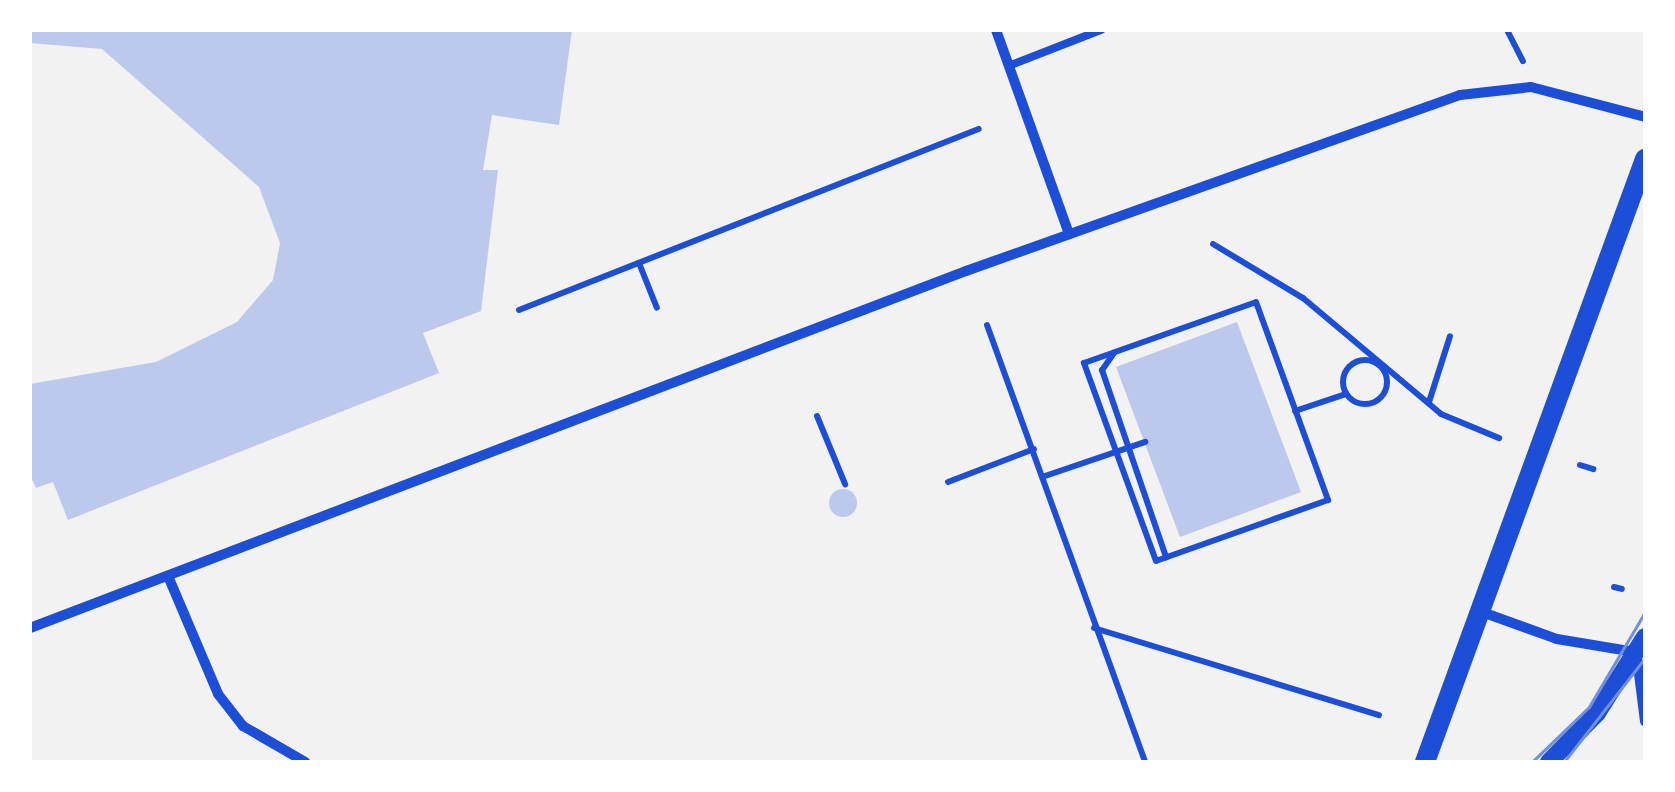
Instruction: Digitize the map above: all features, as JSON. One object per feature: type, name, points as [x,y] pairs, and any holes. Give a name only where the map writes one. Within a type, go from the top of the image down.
[{"type":"main road","points":[[1425,762],[1645,160]]},
{"type":"street","points":[[996,30],[1069,234]]},
{"type":"street","points":[[30,628],[1069,234],[1499,86],[1645,118]]},
{"type":"street","points":[[168,576],[218,694],[243,726],[305,762]]},
{"type":"street","points":[[1482,612],[1557,639],[1642,647]]},
{"type":"street","points":[[1642,647],[1645,721]]},
{"type":"street","points":[[1549,762],[1642,647]]},
{"type":"lane","points":[[1011,65],[1101,30]]},
{"type":"path","points":[[1507,30],[1523,61]]},
{"type":"path","points":[[519,310],[979,130]]},
{"type":"path","points":[[1213,244],[1429,402],[1499,438]]},
{"type":"path","points":[[638,264],[657,308]]},
{"type":"path","points":[[1256,302],[1328,500],[1156,561],[1084,363],[1114,352],[1256,302]]},
{"type":"path","points":[[986,324],[1045,476],[1092,627],[1144,762]]},
{"type":"path","points":[[1429,402],[1450,336]]},
{"type":"path","points":[[1114,352],[1102,370],[1166,558]]},
{"type":"path","points":[[1346,394],[1348,368],[1382,364]]},
{"type":"path","points":[[1346,394],[1358,403],[1379,399],[1386,386],[1382,364]]},
{"type":"path","points":[[1296,411],[1346,394]]},
{"type":"path","points":[[818,416],[845,484]]},
{"type":"path","points":[[1045,476],[1144,442]]},
{"type":"path","points":[[948,482],[1034,449]]},
{"type":"path","points":[[1580,465],[1593,470]]},
{"type":"path","points":[[1092,627],[1379,716]]},
{"type":"building","points":[[30,30],[572,30],[559,125],[492,115],[483,170],[498,170],[481,311],[423,333],[439,373],[68,520],[53,482],[36,488],[30,475],[30,384],[156,362],[237,322],[273,280],[280,243],[259,187],[102,49],[30,43]]},
{"type":"building","points":[[1237,322],[1301,492],[1180,537],[1116,367]]},
{"type":"building","points":[[843,489],[853,493],[857,503],[853,513],[843,517],[833,513],[829,503],[833,493]]},
{"type":"tram line","points":[[1532,762],[1589,707],[1645,612]]},
{"type":"tram line","points":[[1564,762],[1645,658]]}]
